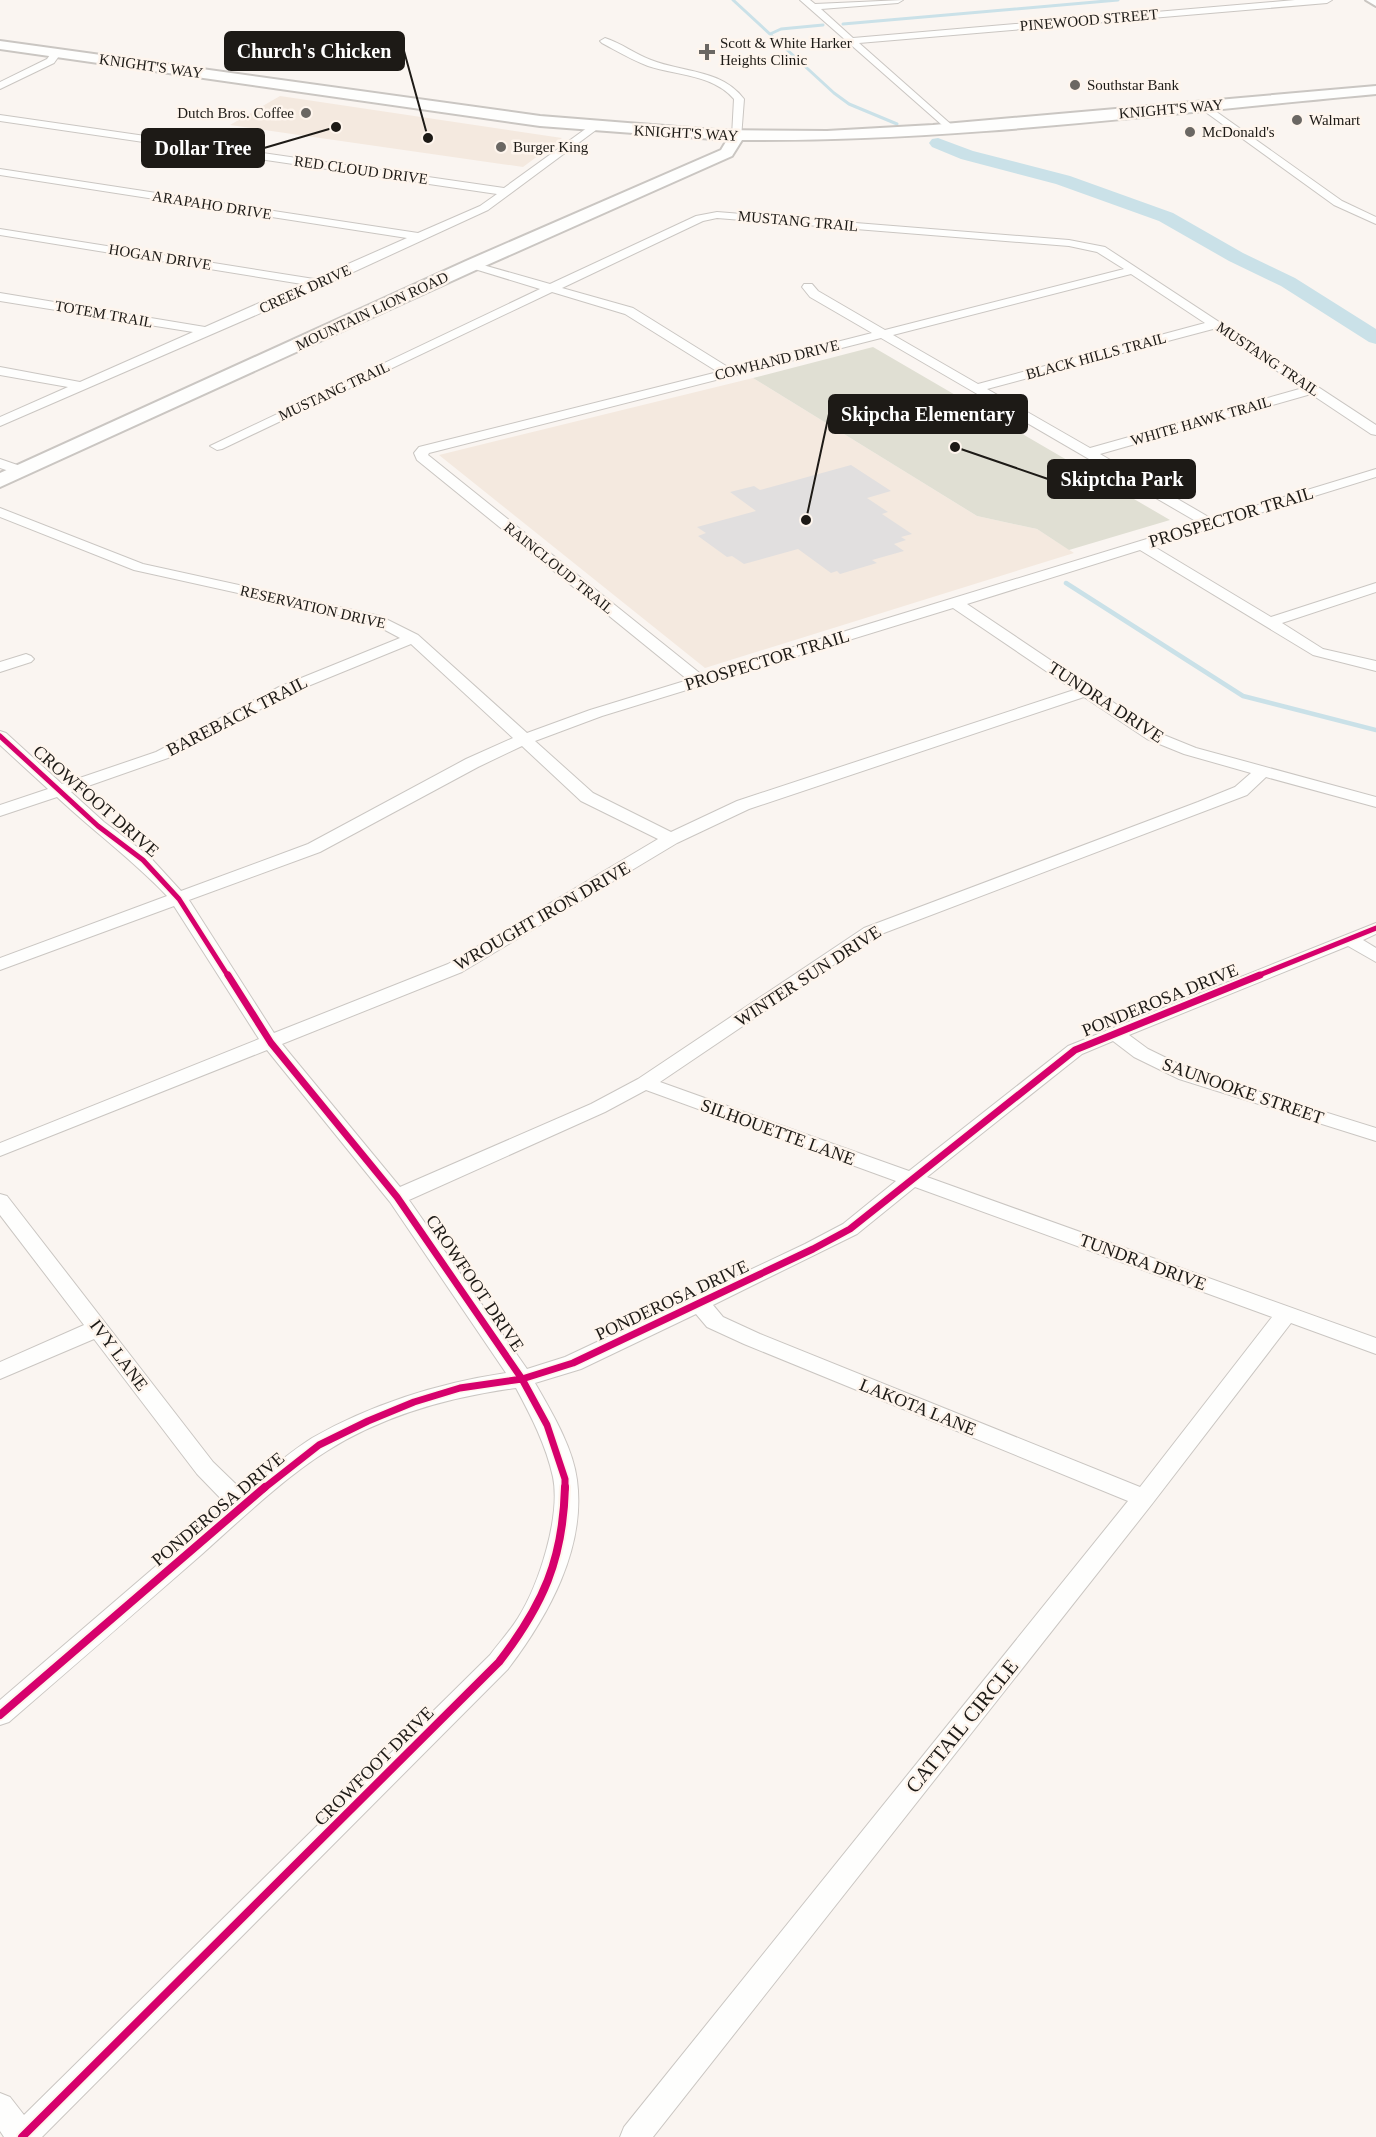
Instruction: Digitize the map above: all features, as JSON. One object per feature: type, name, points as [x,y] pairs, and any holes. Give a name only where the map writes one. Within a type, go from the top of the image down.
[{"type":"main road","name":"KNIGHT'S WAY","points":[[0,45],[595,127],[737,136],[828,136],[950,129],[1376,90]]},
{"type":"main road","name":"MOUNTAIN LION ROAD","points":[[0,481],[472,265],[727,153],[737,136]]},
{"type":"street","points":[[809,4],[898,0]]},
{"type":"street","name":"PINEWOOD STREET","points":[[852,41],[1327,0]]},
{"type":"street","points":[[809,4],[950,129]]},
{"type":"street","points":[[605,41],[646,62],[710,78],[727,86],[740,99],[737,136]]},
{"type":"street","points":[[0,79],[56,53]]},
{"type":"street","points":[[0,86],[51,61],[56,53]]},
{"type":"street","points":[[15,71],[27,73]]},
{"type":"street","points":[[1220,105],[1288,156],[1347,208],[1376,221]]},
{"type":"street","points":[[1204,106],[1327,190],[1376,214]]},
{"type":"street","name":"RED CLOUD DRIVE","points":[[0,118],[509,192]]},
{"type":"street","name":"CREEK DRIVE","points":[[0,422],[319,283],[484,208],[509,192],[595,127]]},
{"type":"street","points":[[1243,134],[1258,132]]},
{"type":"street","points":[[1276,157],[1288,156]]},
{"type":"street","name":"ARAPAHO DRIVE","points":[[0,172],[423,237]]},
{"type":"street","name":"MUSTANG TRAIL","points":[[217,446],[549,288],[700,218],[717,214],[1070,243],[1101,249],[1376,431]]},
{"type":"street","name":"HOGAN DRIVE","points":[[0,232],[319,283]]},
{"type":"street","points":[[0,247],[20,235]]},
{"type":"street","points":[[472,265],[640,316],[729,373]]},
{"type":"street","name":"COWHAND DRIVE","points":[[421,453],[424,450],[1135,270]]},
{"type":"street","points":[[808,287],[814,294],[882,334],[1211,524]]},
{"type":"street","name":"TOTEM TRAIL","points":[[0,297],[208,331]]},
{"type":"street","name":"BLACK HILLS TRAIL","points":[[976,388],[1216,324]]},
{"type":"street","points":[[0,371],[81,386]]},
{"type":"street","name":"WHITE HAWK TRAIL","points":[[1088,453],[1314,389]]},
{"type":"street","name":"RAINCLOUD TRAIL","points":[[421,453],[422,457],[699,681]]},
{"type":"street","points":[[0,463],[21,471]]},
{"type":"street","name":"PROSPECTOR TRAIL","points":[[0,964],[314,848],[437,780],[523,740],[596,713],[1376,473]]},
{"type":"street","name":"RESERVATION DRIVE","points":[[0,512],[139,567],[375,619],[412,638],[587,797],[671,839]]},
{"type":"street","points":[[1141,545],[1318,651],[1376,666]]},
{"type":"street","points":[[1268,623],[1376,586]]},
{"type":"street","name":"TUNDRA DRIVE","points":[[954,602],[1153,735],[1172,744],[1376,802]]},
{"type":"street","name":"BAREBACK TRAIL","points":[[0,811],[162,755],[285,690],[412,638]]},
{"type":"street","points":[[0,667],[26,658]]},
{"type":"street","name":"WROUGHT IRON DRIVE","points":[[0,1150],[455,968],[671,839],[743,805],[1086,691]]},
{"type":"street","name":"CROWFOOT DRIVE","points":[[0,736],[98,826],[142,860],[178,899],[271,1043],[397,1197],[522,1379],[547,1425],[565,1479],[564,1526],[552,1572],[528,1623],[499,1662],[22,2137]]},
{"type":"street","name":"WINTER SUN DRIVE","points":[[397,1197],[598,1108],[645,1083],[870,932],[1241,791],[1263,771]]},
{"type":"street","name":"PONDEROSA DRIVE","points":[[0,1715],[242,1505],[319,1445],[368,1420],[460,1388],[522,1379],[573,1363],[700,1304],[850,1229],[1054,1064],[1075,1050],[1376,928]]},
{"type":"street","points":[[1348,939],[1376,956]]},
{"type":"street","name":"SAUNOOKE STREET","points":[[1116,1034],[1141,1053],[1186,1075],[1376,1135]]},
{"type":"street","name":"SILHOUETTE LANE","points":[[645,1083],[910,1179]]},
{"type":"street","name":"TUNDRA DRIVE","points":[[910,1179],[1376,1346]]},
{"type":"street","name":"IVY LANE","points":[[0,1201],[205,1468],[242,1505]]},
{"type":"street","name":"LAKOTA LANE","points":[[700,1304],[715,1322],[752,1339],[1144,1498]]},
{"type":"street","name":"CATTAIL CIRCLE","points":[[635,2137],[1144,1498],[1287,1314]]},
{"type":"street","points":[[0,1371],[98,1328]]},
{"type":"street","points":[[0,2107],[22,2137]]},
{"type":"shaded area","points":[[280,96],[562,138],[523,167],[230,125]]},
{"type":"shaded area","points":[[873,347],[1170,520],[1069,550],[1037,529],[977,516],[753,378]]},
{"type":"shaded area","points":[[753,378],[977,516],[1037,529],[1074,553],[705,668],[439,455]]},
{"type":"building","points":[[851,465],[891,491],[867,498],[888,512],[882,514],[912,534],[901,537],[906,540],[894,544],[904,551],[872,560],[877,563],[840,574],[837,571],[831,573],[798,549],[744,564],[732,556],[727,557],[698,536],[706,533],[697,527],[756,511],[730,492],[754,486],[760,490]]},
{"type":"waterway","points":[[733,0],[834,93],[849,104],[897,124]]},
{"type":"waterway","points":[[843,24],[1118,0]]},
{"type":"waterway","points":[[770,34],[781,29],[823,25]]},
{"type":"waterway","points":[[938,143],[967,155],[1063,180],[1166,217],[1236,257],[1288,282],[1376,338]]},
{"type":"waterway","points":[[1066,583],[1243,696],[1376,730]]},
{"type":"cycle path","points":[[0,736],[98,826],[143,860],[179,899],[271,1043],[397,1197],[522,1379],[547,1425],[565,1479],[564,1525],[552,1573],[528,1624],[499,1662],[22,2137]]},
{"type":"cycle path","points":[[0,1715],[242,1505],[319,1445],[414,1402],[460,1388],[522,1379],[573,1363],[813,1249],[850,1229],[1023,1089],[1075,1050],[1376,928]]},
{"type":"place","name":"Scott & White Harker Heights Clinic","points":[[707,52]]},
{"type":"place","name":"Southstar Bank","points":[[1075,85]]},
{"type":"place","name":"Dutch Bros. Coffee","points":[[306,113]]},
{"type":"place","name":"Walmart","points":[[1297,120]]},
{"type":"place","name":"Dollar Tree","points":[[336,127]]},
{"type":"place","name":"McDonald's","points":[[1190,132]]},
{"type":"place","name":"Church's Chicken","points":[[428,138]]},
{"type":"place","name":"Burger King","points":[[501,147]]},
{"type":"place","name":"Skiptcha Park","points":[[955,447]]},
{"type":"place","name":"Skipcha Elementary","points":[[806,520]]}]
